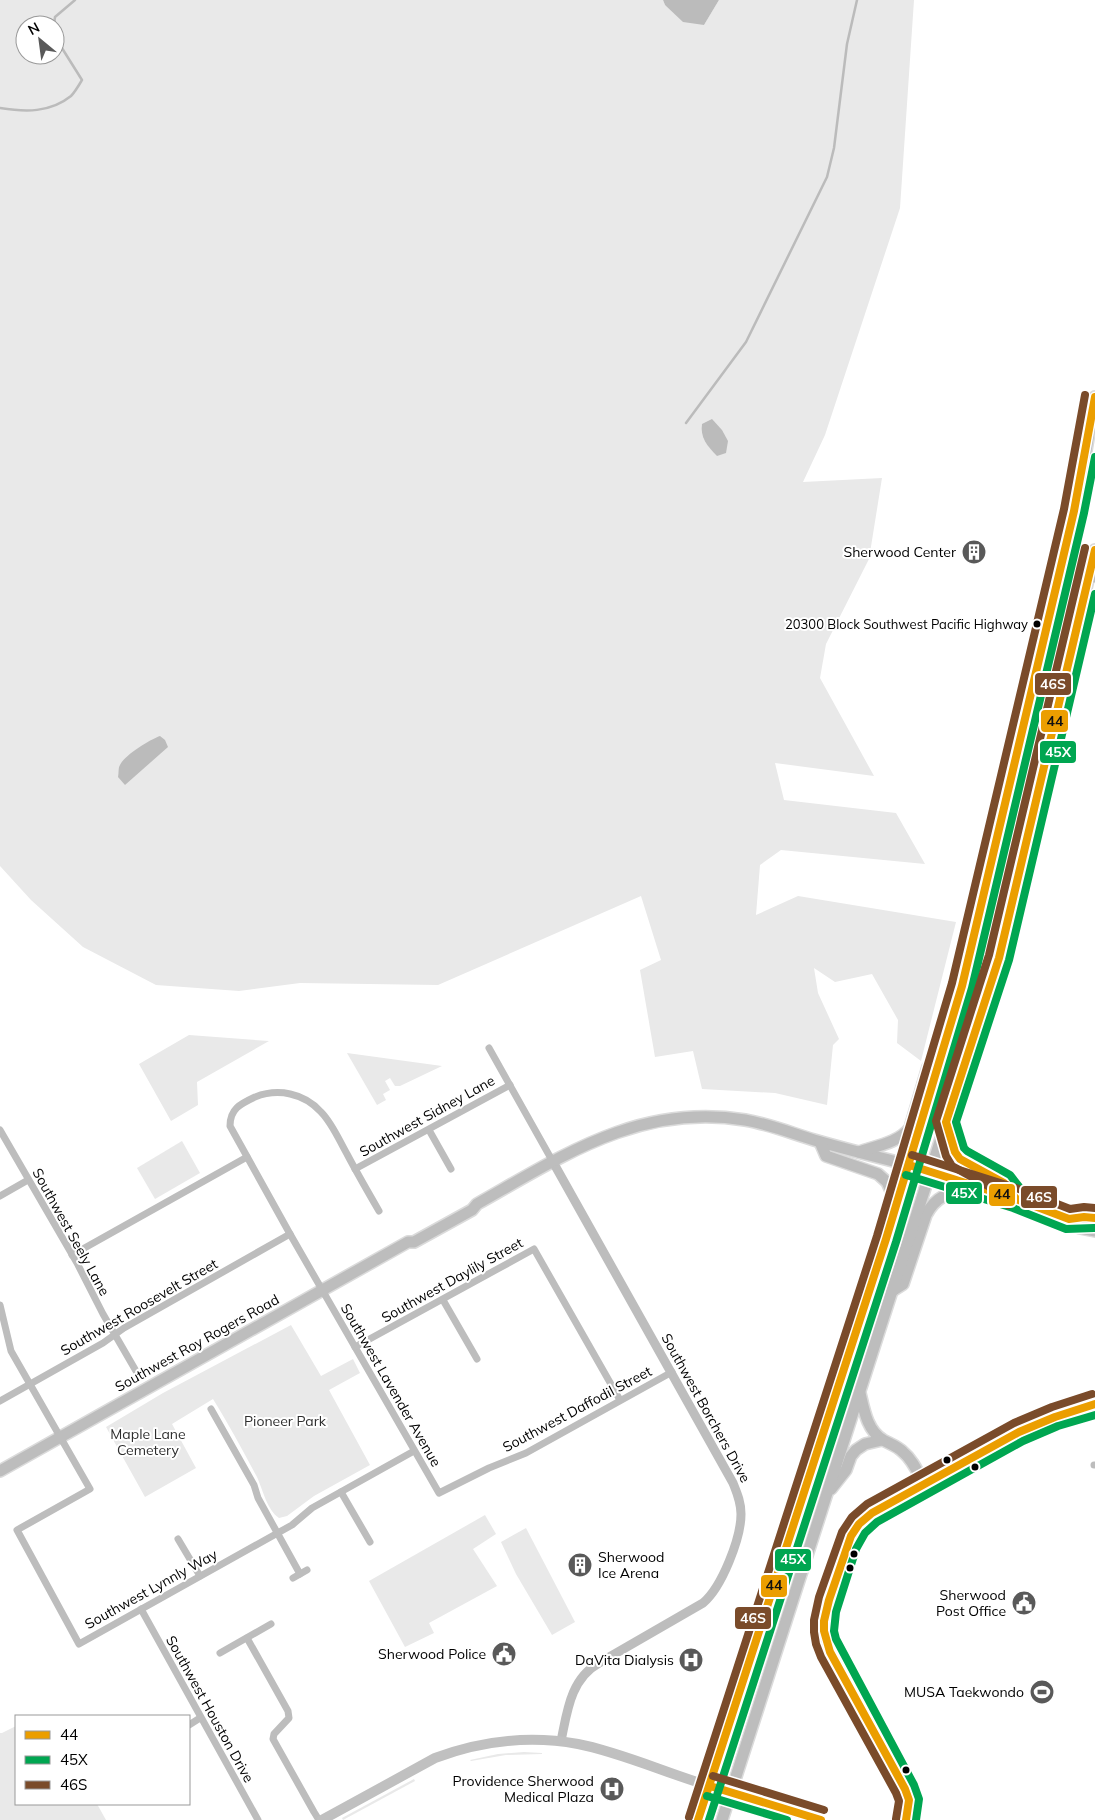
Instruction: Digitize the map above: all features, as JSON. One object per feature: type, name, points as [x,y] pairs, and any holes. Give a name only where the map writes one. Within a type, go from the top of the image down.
[{"type":"main road","points":[[698,1820],[897,1204],[943,1054],[964,977],[1060,572],[1083,468],[1095,397]]},
{"type":"main road","points":[[722,1820],[999,958],[1092,578],[1095,550]]},
{"type":"main road","points":[[859,1152],[892,1141],[903,1135],[910,1128],[928,1067],[943,1054]]},
{"type":"main road","name":"Southwest Roy Rogers Road","points":[[0,1470],[408,1242],[412,1235],[426,1227],[469,1204],[477,1204],[604,1136],[645,1123],[684,1118],[712,1117],[744,1120],[781,1128],[820,1142],[931,1172],[1069,1219]]},
{"type":"main road","points":[[946,1122],[955,1152],[960,1159],[1004,1183],[1016,1200]]},
{"type":"main road","points":[[820,1142],[826,1156],[878,1174],[887,1182],[897,1204]]},
{"type":"main road","points":[[892,1291],[903,1284],[931,1204],[939,1198],[977,1187]]},
{"type":"main road","points":[[1069,1219],[1095,1218]]},
{"type":"main road","points":[[1069,1219],[1080,1228],[1095,1231]]},
{"type":"main road","points":[[860,1391],[868,1423],[882,1440],[899,1448],[907,1455],[924,1484]]},
{"type":"main road","points":[[826,1495],[846,1470],[851,1456],[856,1450],[865,1444],[882,1440]]},
{"type":"main road","points":[[321,1820],[419,1766],[455,1751],[507,1741],[561,1742],[600,1750],[821,1820]]},
{"type":"street","points":[[1060,572],[1092,578]]},
{"type":"street","name":"Southwest Borchers Drive","points":[[489,1048],[672,1372],[738,1495],[741,1516],[736,1538],[722,1578],[709,1598],[692,1610],[598,1662],[588,1670],[572,1696],[561,1742]]},
{"type":"street","name":"Southwest Sidney Lane","points":[[355,1169],[510,1085]]},
{"type":"street","name":"Southwest Lavender Avenue","points":[[379,1211],[322,1112],[304,1098],[277,1092],[262,1094],[235,1108],[230,1116],[230,1126],[354,1348],[439,1493]]},
{"type":"street","name":"Southwest Seely Lane","points":[[0,1130],[72,1255],[114,1335],[136,1372]]},
{"type":"street","points":[[429,1130],[451,1169]]},
{"type":"street","points":[[72,1255],[247,1157]]},
{"type":"street","points":[[0,1196],[28,1180]]},
{"type":"street","name":"Southwest Roosevelt Street","points":[[0,1401],[290,1234]]},
{"type":"street","name":"Southwest Daylily Street","points":[[354,1348],[534,1249],[620,1400]]},
{"type":"street","points":[[443,1300],[477,1359]]},
{"type":"street","name":"Southwest Lynnly Way","points":[[0,1305],[9,1345],[90,1489],[17,1530],[79,1644],[292,1526],[312,1508],[414,1451]]},
{"type":"street","name":"Southwest Daffodil Street","points":[[439,1493],[489,1468],[526,1453],[672,1372]]},
{"type":"street","points":[[906,1820],[909,1800],[906,1788],[830,1652],[824,1636],[827,1604],[848,1542],[854,1530],[872,1513],[1019,1432],[1055,1417],[1095,1404]]},
{"type":"street","points":[[211,1409],[254,1485],[258,1498],[303,1572],[293,1578]]},
{"type":"street","points":[[341,1492],[370,1542]]},
{"type":"street","points":[[178,1539],[200,1576]]},
{"type":"street","name":"Southwest Houston Drive","points":[[141,1610],[258,1820]]},
{"type":"street","points":[[220,1653],[271,1624]]},
{"type":"street","points":[[247,1638],[288,1710],[289,1718],[274,1734],[273,1739],[314,1812],[321,1820]]},
{"type":"street","points":[[190,1724],[200,1718]]},
{"type":"green space","points":[[0,0],[663,0],[665,5],[704,25],[719,0],[914,0],[900,208],[825,435],[803,482],[882,478],[869,559],[826,644],[820,678],[874,776],[775,763],[784,800],[896,813],[925,864],[781,850],[760,865],[756,915],[798,896],[956,922],[921,1061],[897,1043],[898,1020],[872,974],[835,982],[814,968],[818,993],[839,1039],[833,1045],[827,1105],[775,1093],[702,1089],[693,1051],[655,1057],[640,970],[661,960],[641,896],[438,985],[300,983],[239,991],[156,985],[83,947],[31,900],[0,866]]},
{"type":"green space","points":[[189,1035],[269,1041],[197,1082],[198,1105],[171,1121],[139,1064]]},
{"type":"green space","points":[[347,1053],[442,1066],[400,1086],[395,1086],[390,1078],[385,1081],[390,1090],[383,1094],[386,1100],[377,1105]]},
{"type":"green space","points":[[182,1141],[200,1173],[155,1199],[137,1168]]},
{"type":"green space","name":"Pioneer Park","points":[[291,1325],[321,1376],[353,1359],[360,1373],[329,1390],[370,1465],[314,1496],[287,1516],[279,1518],[268,1505],[257,1477],[213,1399],[172,1424],[196,1468],[145,1497],[106,1427],[163,1393]]},
{"type":"green space","points":[[485,1515],[496,1534],[473,1549],[497,1586],[429,1623],[434,1633],[405,1647],[369,1581]]},
{"type":"green space","points":[[526,1528],[575,1622],[552,1635],[516,1574],[501,1542]]},
{"type":"green space","points":[[15,1726],[15,1805],[98,1805],[106,1820],[0,1820],[0,1733]]},
{"type":"green space","points":[[524,1752],[542,1754],[506,1755],[470,1760],[498,1754]]},
{"type":"green space","points":[[414,1779],[415,1781],[343,1820],[342,1818]]},
{"type":"shaded area","points":[[663,0],[719,0],[704,25],[683,22],[665,5]]},
{"type":"shaded area","points":[[712,419],[722,430],[728,441],[726,453],[717,456],[707,445],[702,433],[702,424]]},
{"type":"shaded area","points":[[160,736],[165,740],[168,747],[125,785],[118,777],[119,766],[138,748]]},
{"type":"waterway","points":[[57,15],[75,0]]},
{"type":"waterway","points":[[686,423],[746,342],[827,177],[834,148],[847,44],[857,0]]},
{"type":"waterway","points":[[0,108],[37,110],[55,106],[71,96],[82,80],[65,53]]},
{"type":"transit line","name":"46S","points":[[689,1817],[877,1236],[952,983],[1064,509],[1085,395]]},
{"type":"transit line","name":"44","points":[[698,1820],[886,1239],[962,986],[1074,511],[1095,397]]},
{"type":"transit line","name":"45X","points":[[709,1820],[896,1242],[972,988],[1084,513],[1095,457]]},
{"type":"transit line","name":"46S","points":[[1008,1205],[997,1191],[952,1166],[946,1156],[936,1121],[989,955],[1085,548]]},
{"type":"transit line","name":"44","points":[[1016,1199],[1004,1183],[960,1159],[955,1152],[946,1122],[999,958],[1095,550]]},
{"type":"transit line","name":"45X","points":[[1024,1193],[1010,1175],[964,1148],[956,1122],[1009,960],[1095,594]]},
{"type":"transit line","name":"46S","points":[[912,1155],[1019,1189],[1070,1209],[1095,1208]]},
{"type":"transit line","name":"44","points":[[909,1165],[1016,1199],[1069,1219],[1095,1218]]},
{"type":"transit line","name":"45X","points":[[906,1175],[1013,1208],[1066,1229],[1094,1228]]},
{"type":"transit line","name":"46S","points":[[896,1819],[899,1801],[896,1793],[821,1657],[816,1644],[814,1620],[819,1597],[842,1532],[852,1517],[867,1504],[1014,1423],[1052,1407],[1092,1394]]},
{"type":"transit line","name":"44","points":[[906,1820],[909,1800],[905,1789],[830,1652],[824,1631],[824,1621],[829,1600],[851,1536],[859,1524],[872,1513],[1019,1432],[1055,1417],[1095,1404]]},
{"type":"transit line","name":"45X","points":[[916,1820],[919,1799],[914,1785],[836,1639],[834,1631],[836,1612],[856,1549],[865,1533],[877,1522],[1023,1441],[1058,1426],[1095,1415]]},
{"type":"transit line","name":"46S","points":[[713,1776],[824,1810]]},
{"type":"transit line","name":"44","points":[[710,1786],[821,1820]]},
{"type":"transit line","name":"45X","points":[[707,1796],[787,1820]]},
{"type":"place","name":"Sherwood Center","points":[[974,552]]},
{"type":"place","name":"20300 Block Southwest Pacific Highway","points":[[1037,624]]},
{"type":"place","name":"Sherwood Ice Arena","points":[[580,1565]]},
{"type":"place","name":"Sherwood Post Office","points":[[1024,1603]]},
{"type":"place","name":"Sherwood Police","points":[[504,1654]]},
{"type":"place","name":"DaVita Dialysis","points":[[691,1660]]},
{"type":"place","name":"MUSA Taekwondo","points":[[1042,1692]]},
{"type":"place","name":"Providence Sherwood Medical Plaza","points":[[612,1789]]},
{"type":"park label","name":"Maple Lane Cemetery","points":[[148,1442]]}]
